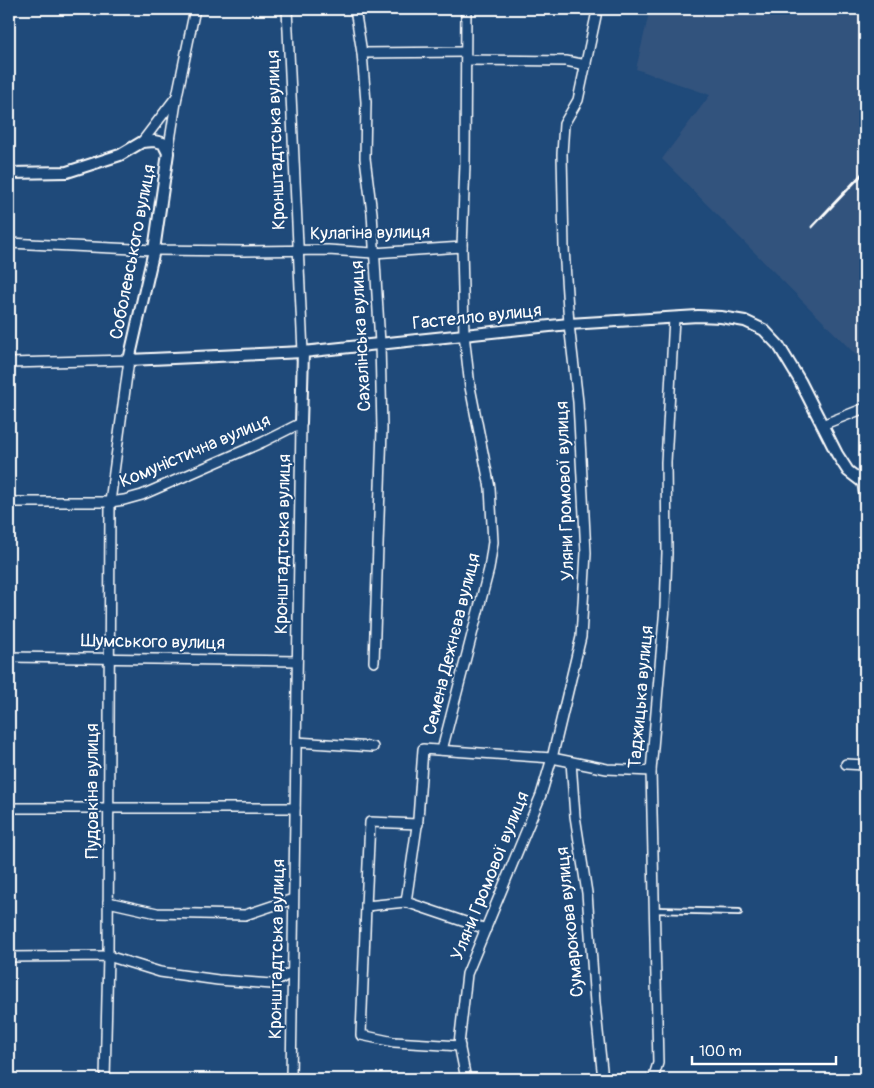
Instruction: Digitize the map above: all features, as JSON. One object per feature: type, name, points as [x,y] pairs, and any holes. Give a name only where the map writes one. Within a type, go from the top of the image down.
[{"type":"street","name":"Соболевського вулиця","points":[[110,502],[129,360],[154,250],[177,96],[195,9]]},
{"type":"street","name":"Кронштадтська вулиця","points":[[287,9],[303,352],[291,1079]]},
{"type":"street","name":"Сахалінська вулиця","points":[[355,9],[362,53],[366,102],[365,158],[372,214],[380,343],[382,429],[374,662]]},
{"type":"street","name":"Семена Дежнєва вулиця","points":[[442,750],[490,569],[493,542],[490,488],[470,387],[464,334],[462,247],[466,9]]},
{"type":"street","name":"Уляни Громової вулиця","points":[[466,1079],[460,1046],[467,974],[541,795],[552,758],[581,637],[586,554],[578,402],[569,324],[564,240],[562,154],[564,124],[578,100],[596,16],[595,9]]},
{"type":"street","points":[[362,53],[566,61],[586,65]]},
{"type":"street","points":[[9,173],[67,172],[120,155],[142,142],[177,96]]},
{"type":"street","points":[[142,142],[154,141],[163,143],[168,153]]},
{"type":"street","name":"Кулагіна вулиця","points":[[9,243],[154,250],[328,250],[373,253],[462,247]]},
{"type":"street","name":"Гастелло вулиця","points":[[9,363],[303,352],[569,324],[721,317],[745,321],[764,330],[779,346],[800,380],[822,425],[848,471],[864,483]]},
{"type":"street","name":"Таджицька вулиця","points":[[653,1079],[658,1063],[650,771],[665,607],[667,553],[666,462],[674,318]]},
{"type":"street","points":[[822,425],[865,408]]},
{"type":"street","name":"Комуністична вулиця","points":[[9,502],[110,502],[142,495],[263,442],[301,423]]},
{"type":"street","points":[[864,483],[865,500]]},
{"type":"street","name":"Пудовкіна вулиця","points":[[105,1079],[108,956],[110,502]]},
{"type":"street","name":"Шумського вулиця","points":[[9,657],[297,661]]},
{"type":"street","points":[[296,742],[373,747]]},
{"type":"street","points":[[406,902],[418,824],[423,749],[552,758],[607,769],[650,771]]},
{"type":"street","name":"Сумарокова вулиця","points":[[571,762],[575,816],[587,893],[595,1004],[603,1079]]},
{"type":"street","points":[[846,764],[865,765]]},
{"type":"street","points":[[9,808],[295,808]]},
{"type":"street","points":[[418,824],[370,822],[362,1035],[394,1042],[460,1046]]},
{"type":"street","points":[[108,902],[157,913],[246,915],[293,898]]},
{"type":"street","points":[[366,906],[406,902],[486,929]]},
{"type":"street","points":[[9,957],[108,956],[160,972],[218,980],[272,984],[292,972]]},
{"type":"lane","points":[[654,910],[739,912]]},
{"type":"shaded area","points":[[650,9],[865,9],[865,364],[662,159],[710,95],[636,69]]},
{"type":"railway","points":[[812,227],[865,171]]}]
